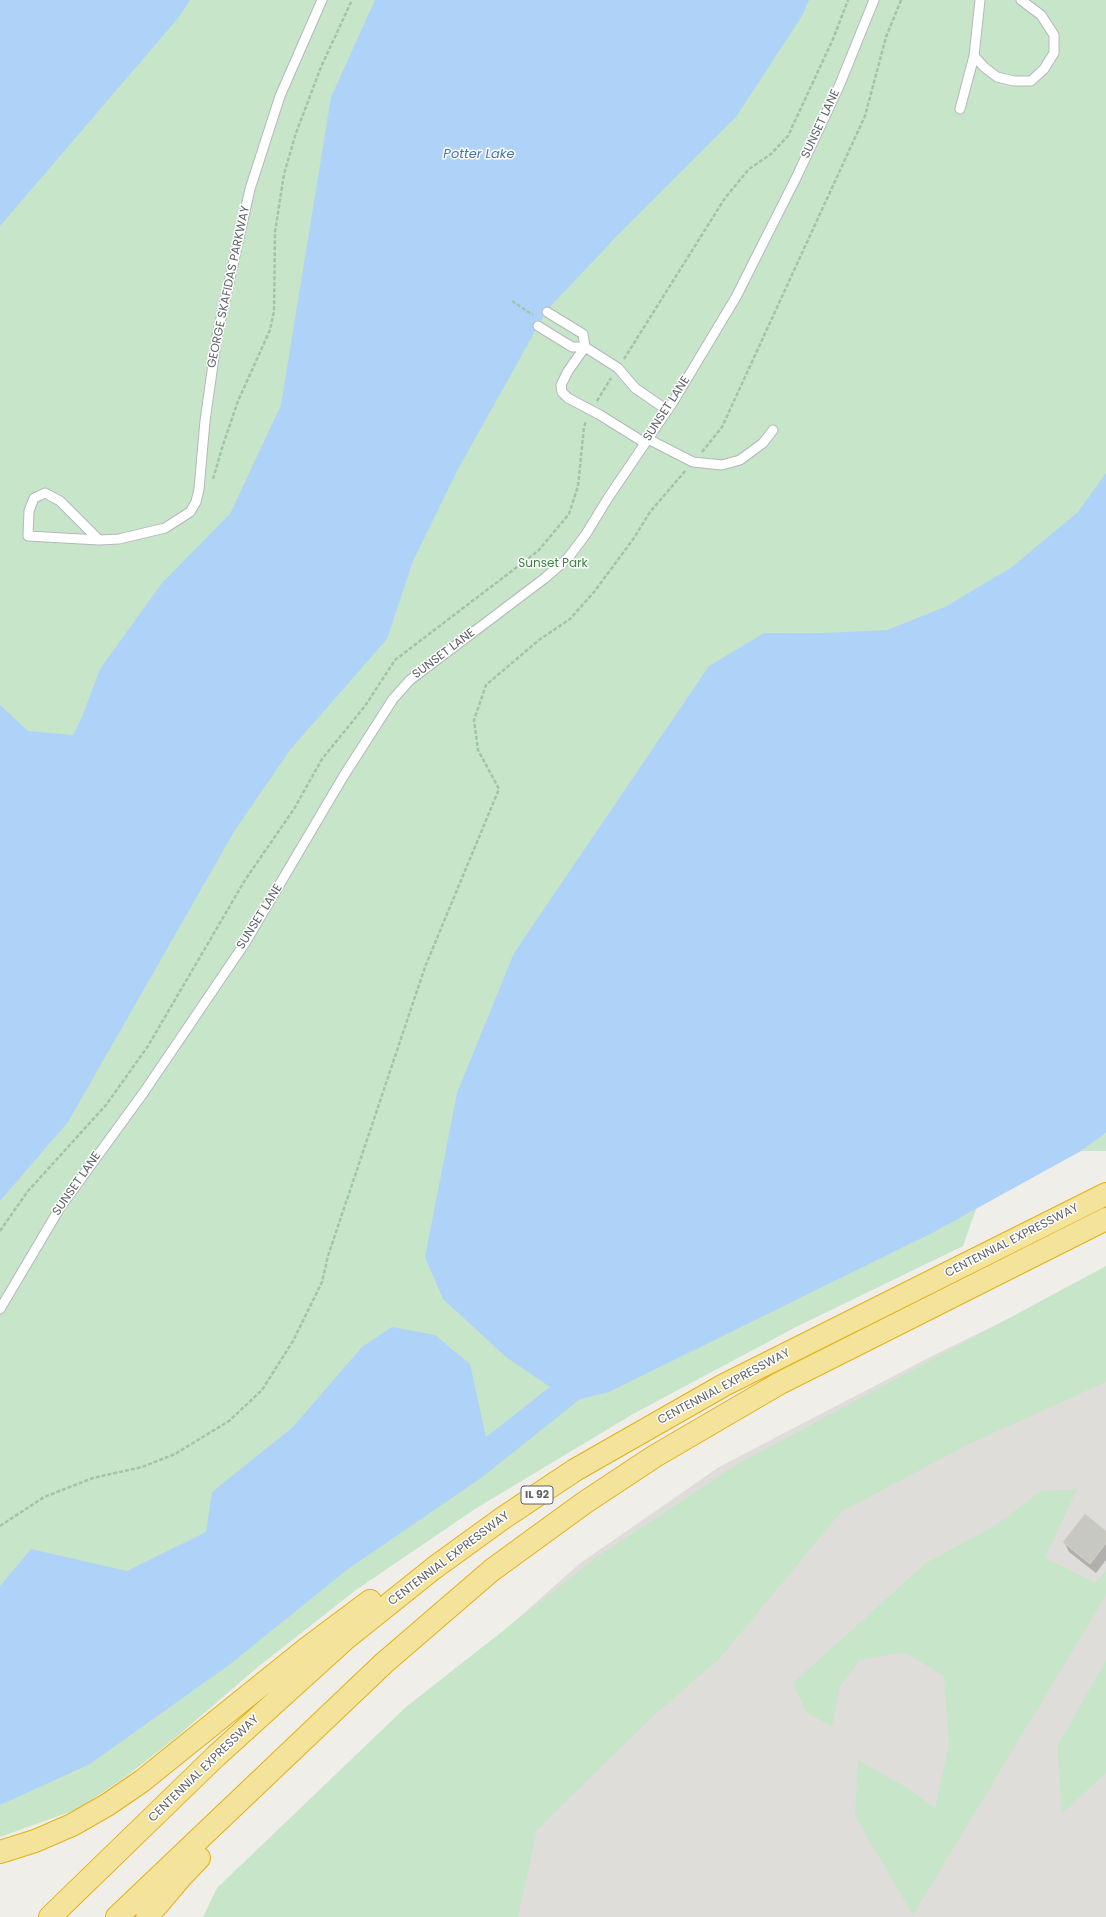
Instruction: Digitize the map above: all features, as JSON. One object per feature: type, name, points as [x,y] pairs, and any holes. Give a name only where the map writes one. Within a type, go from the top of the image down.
[{"type":"highway","name":"CENTENNIAL EXPRESSWAY","points":[[50,1917],[216,1756],[286,1692],[387,1605],[480,1535],[575,1470],[724,1385],[1106,1194]]},
{"type":"highway","name":"CENTENNIAL EXPRESSWAY","points":[[117,1917],[379,1668],[492,1570],[584,1503],[655,1456],[780,1383],[1106,1219]]},
{"type":"highway","points":[[0,1852],[34,1841],[72,1825],[119,1797],[178,1754],[248,1695],[368,1603],[480,1535]]},
{"type":"highway","points":[[147,1917],[181,1877],[196,1862],[282,1760]]},
{"type":"lane","name":"GEORGE SKAFIDAS PARKWAY","points":[[196,502],[199,489],[205,421],[217,336],[250,189],[280,96],[322,0]]},
{"type":"lane","name":"SUNSET LANE","points":[[0,1309],[61,1206],[144,1092],[245,943],[343,777],[393,699],[410,680],[514,602],[568,558],[586,534],[667,410],[736,297],[817,134],[840,84],[874,0]]},
{"type":"lane","points":[[960,109],[974,56],[980,0]]},
{"type":"lane","points":[[974,56],[984,67],[997,76],[1014,80],[1031,81],[1044,69],[1054,53],[1054,36],[1042,15],[1021,0]]},
{"type":"lane","points":[[546,312],[584,334],[585,347],[568,371],[561,385],[562,392],[568,398],[646,441],[693,462],[722,465],[740,460],[763,443],[773,430]]},
{"type":"lane","points":[[538,326],[572,347],[585,347],[618,368],[634,388],[667,410]]},
{"type":"lane","points":[[99,540],[60,501],[44,493],[34,498],[29,512],[28,536],[99,540],[120,539],[165,528],[190,512],[196,502]]},
{"type":"path","points":[[196,502],[210,490],[238,401],[270,330],[274,311],[275,232],[284,174],[296,133],[308,100],[352,0]]},
{"type":"path","points":[[0,1231],[28,1191],[106,1105],[148,1046],[245,880],[294,809],[322,759],[365,706],[395,660],[538,551],[569,514],[578,486],[584,427],[591,410],[726,198],[749,169],[771,154],[788,136],[833,38],[848,0]]},
{"type":"path","points":[[0,1526],[44,1497],[93,1478],[142,1467],[175,1454],[229,1422],[262,1390],[292,1341],[322,1282],[328,1256],[425,968],[499,789],[478,750],[474,720],[486,685],[538,640],[570,619],[594,592],[634,538],[650,512],[722,427],[865,116],[886,37],[901,0]]},
{"type":"path","points":[[512,301],[526,310]]},
{"type":"shaded area","points":[[1106,1271],[1106,1917],[205,1917],[434,1693],[579,1564],[719,1467],[932,1356]]},
{"type":"green space","name":"Sunset Park","points":[[23,0],[1106,0],[1106,841],[963,1246],[796,1327],[633,1414],[475,1509],[356,1590],[259,1666],[174,1739],[124,1778],[78,1809],[0,1837],[0,25]]},
{"type":"green space","points":[[1106,1133],[1106,1151],[1081,1151]]},
{"type":"green space","points":[[1106,1266],[1106,1382],[969,1444],[841,1512],[720,1658],[653,1716],[537,1830],[518,1917],[203,1917],[217,1888],[406,1707],[597,1557],[736,1465]]},
{"type":"green space","points":[[1077,1489],[1045,1558],[1096,1583],[1106,1571],[1106,1595],[913,1915],[855,1816],[858,1760],[909,1789],[935,1808],[949,1745],[944,1676],[904,1652],[860,1660],[840,1686],[832,1727],[806,1712],[793,1683],[926,1563],[996,1525],[1041,1491]]},
{"type":"green space","points":[[1106,1660],[1106,1773],[1062,1813],[1057,1747]]},
{"type":"water","points":[[0,0],[190,0],[179,17],[0,226]]},
{"type":"water","name":"Potter Lake","points":[[375,0],[809,0],[802,16],[736,117],[615,238],[547,310],[457,471],[413,561],[387,639],[290,750],[235,830],[68,1122],[0,1201],[0,705],[28,731],[73,735],[82,717],[100,669],[162,583],[230,514],[281,405],[331,97]]},
{"type":"water","points":[[1106,473],[1106,1133],[1081,1151],[934,1232],[609,1392],[580,1399],[481,1478],[348,1569],[229,1665],[90,1764],[0,1805],[0,1586],[31,1549],[127,1571],[206,1532],[212,1492],[293,1427],[362,1347],[392,1327],[435,1335],[470,1364],[486,1437],[550,1387],[506,1357],[443,1299],[425,1257],[457,1093],[514,953],[709,666],[764,633],[824,633],[887,630],[945,607],[1012,567],[1078,512]]},
{"type":"building","points":[[1085,1514],[1106,1531],[1106,1543],[1090,1564],[1063,1542]]}]
